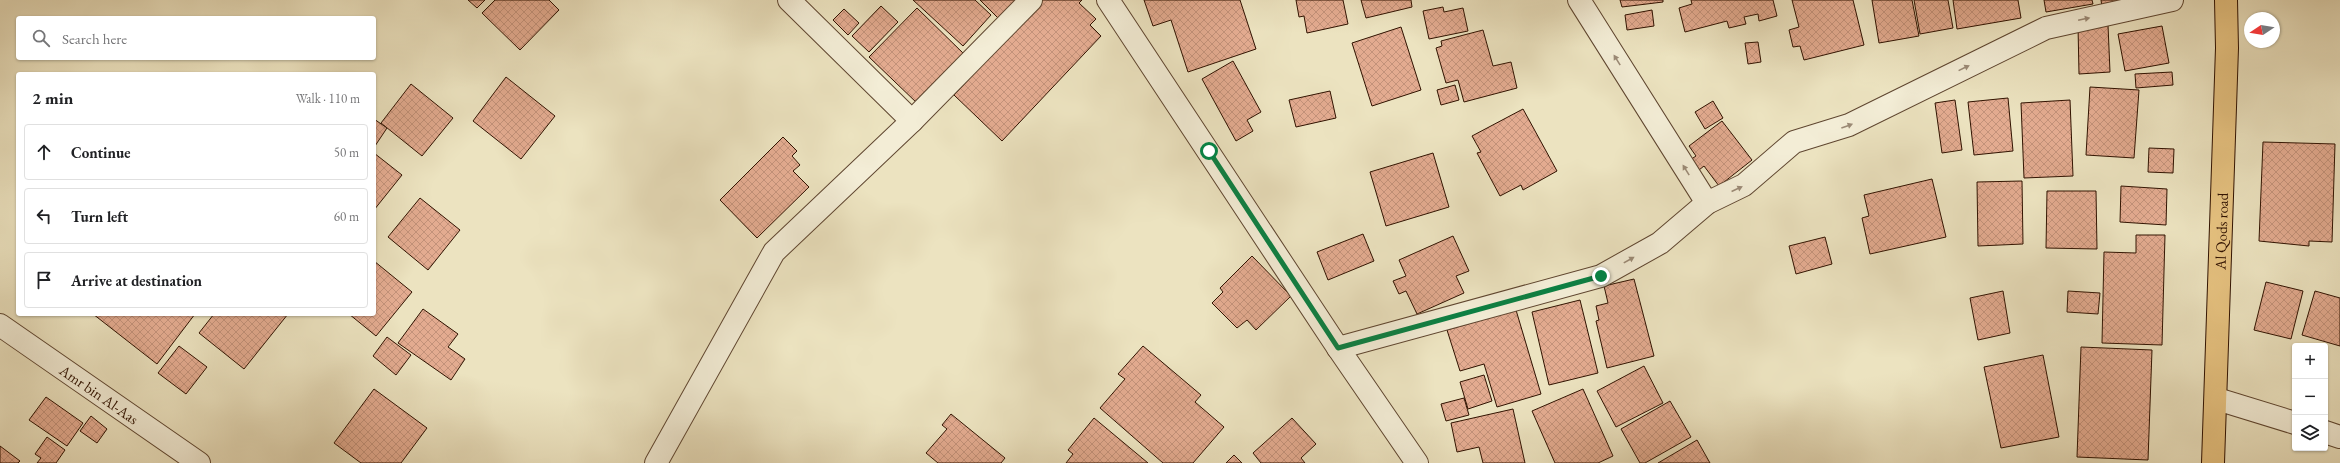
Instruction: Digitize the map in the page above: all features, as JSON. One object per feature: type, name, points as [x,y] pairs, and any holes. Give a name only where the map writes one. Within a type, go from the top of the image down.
[{"type":"main road","name":"Al Qods road","points":[[2213,463],[2217,399],[2227,48],[2226,0]]},
{"type":"street","points":[[789,0],[912,121]]},
{"type":"street","points":[[656,463],[774,252],[912,121],[1031,0]]},
{"type":"street","points":[[1108,0],[1338,348],[1417,463]]},
{"type":"street","points":[[1578,0],[1707,202]]},
{"type":"street","points":[[1338,348],[1601,276],[1660,243],[1707,202],[1744,185],[1794,142],[1849,126],[2046,28],[2172,0]]},
{"type":"street","name":"Amr bin Al-Aas","points":[[0,325],[199,463]]},
{"type":"street","points":[[2217,399],[2292,422]]},
{"type":"street","points":[[2328,433],[2340,436]]},
{"type":"building","points":[[468,0],[485,0],[477,8]]},
{"type":"building","points":[[495,0],[549,0],[559,10],[520,50],[482,13]]},
{"type":"building","points":[[913,0],[975,0],[991,15],[963,46]]},
{"type":"building","points":[[980,0],[1019,0],[999,19]]},
{"type":"building","points":[[1043,0],[1082,0],[1079,3],[1096,19],[1090,25],[1101,36],[1002,141],[954,95]]},
{"type":"building","points":[[1144,0],[1240,0],[1256,49],[1188,72],[1171,20],[1153,26]]},
{"type":"building","points":[[1296,0],[1343,0],[1348,24],[1307,33],[1304,16],[1299,17]]},
{"type":"building","points":[[1361,0],[1411,0],[1412,7],[1366,18]]},
{"type":"building","points":[[1620,0],[1663,0],[1663,2],[1622,7]]},
{"type":"building","points":[[1691,0],[1773,0],[1777,16],[1759,21],[1758,14],[1744,17],[1746,24],[1729,28],[1727,21],[1685,32],[1679,8],[1692,4]]},
{"type":"building","points":[[1792,0],[1853,0],[1864,45],[1804,60],[1800,46],[1793,47],[1789,30],[1799,27]]},
{"type":"building","points":[[1872,0],[1912,0],[1919,36],[1879,43]]},
{"type":"building","points":[[1914,0],[1948,0],[1953,28],[1920,34]]},
{"type":"building","points":[[1953,0],[2018,0],[2021,18],[1957,29]]},
{"type":"building","points":[[2044,0],[2092,0],[2093,4],[2046,12]]},
{"type":"building","points":[[2101,0],[2131,0],[2102,7]]},
{"type":"building","points":[[881,6],[898,22],[869,52],[852,36]]},
{"type":"building","points":[[1443,7],[1444,12],[1463,8],[1468,31],[1429,39],[1423,11]]},
{"type":"building","points":[[917,8],[965,55],[918,104],[869,57]]},
{"type":"building","points":[[844,9],[859,23],[848,35],[833,20]]},
{"type":"building","points":[[1652,10],[1654,26],[1627,30],[1625,15]]},
{"type":"building","points":[[2108,25],[2110,72],[2079,74],[2078,26]]},
{"type":"building","points":[[2162,26],[2169,63],[2125,71],[2118,34]]},
{"type":"building","points":[[1401,27],[1421,90],[1372,106],[1352,43]]},
{"type":"building","points":[[1483,30],[1493,66],[1511,62],[1517,88],[1464,102],[1458,80],[1446,83],[1436,48],[1442,46],[1441,41]]},
{"type":"building","points":[[1758,42],[1761,62],[1748,64],[1745,43]]},
{"type":"building","points":[[1233,61],[1261,112],[1247,120],[1253,131],[1236,141],[1202,79]]},
{"type":"building","points":[[2172,72],[2173,85],[2136,88],[2135,74]]},
{"type":"building","points":[[506,77],[555,116],[521,159],[473,121]]},
{"type":"building","points":[[411,84],[453,118],[422,156],[381,123]]},
{"type":"building","points":[[1455,85],[1459,100],[1441,105],[1437,90]]},
{"type":"building","points":[[2090,87],[2139,90],[2134,158],[2086,155]]},
{"type":"building","points":[[1330,91],[1336,118],[1296,127],[1289,100]]},
{"type":"building","points":[[2008,98],[2013,151],[1974,155],[1968,102]]},
{"type":"building","points":[[1955,100],[1962,150],[1942,153],[1935,103]]},
{"type":"building","points":[[2070,100],[2073,176],[2024,178],[2021,103]]},
{"type":"building","points":[[1713,101],[1723,118],[1705,129],[1695,112]]},
{"type":"building","points":[[1523,109],[1557,171],[1523,190],[1521,185],[1500,196],[1477,153],[1481,152],[1472,136]]},
{"type":"building","points":[[376,120],[387,128],[376,144]]},
{"type":"building","points":[[1722,121],[1752,160],[1719,186],[1704,166],[1699,170],[1690,160],[1696,156],[1689,146]]},
{"type":"building","points":[[783,137],[797,151],[792,156],[800,165],[793,171],[809,187],[757,238],[720,200]]},
{"type":"building","points":[[2263,142],[2335,144],[2332,242],[2309,241],[2309,246],[2259,241]]},
{"type":"building","points":[[2149,148],[2174,149],[2173,173],[2148,172]]},
{"type":"building","points":[[1433,153],[1449,207],[1386,226],[1370,172]]},
{"type":"building","points":[[376,155],[402,175],[376,208]]},
{"type":"building","points":[[1932,179],[1946,237],[1870,254],[1862,218],[1869,216],[1864,195]]},
{"type":"building","points":[[2022,181],[2023,244],[1978,246],[1977,182]]},
{"type":"building","points":[[2121,186],[2167,189],[2166,225],[2120,222]]},
{"type":"building","points":[[2047,191],[2096,191],[2097,249],[2046,248]]},
{"type":"building","points":[[420,198],[460,230],[428,270],[388,237]]},
{"type":"building","points":[[1363,234],[1374,261],[1328,280],[1317,252]]},
{"type":"building","points":[[2136,235],[2165,235],[2162,345],[2102,343],[2104,252],[2136,253]]},
{"type":"building","points":[[1453,236],[1469,271],[1456,276],[1464,293],[1417,314],[1406,291],[1399,294],[1393,281],[1406,276],[1399,260]]},
{"type":"building","points":[[1825,237],[1832,264],[1796,274],[1789,246]]},
{"type":"building","points":[[1252,256],[1291,296],[1256,330],[1247,320],[1237,328],[1212,303],[1223,292],[1220,288]]},
{"type":"building","points":[[376,263],[412,292],[376,336],[351,316],[376,316]]},
{"type":"building","points":[[1634,279],[1654,356],[1607,368],[1596,321],[1599,320],[1596,306],[1608,303],[1604,286]]},
{"type":"building","points":[[2266,282],[2303,291],[2291,339],[2254,330]]},
{"type":"building","points":[[2003,291],[2010,333],[1978,340],[1970,298]]},
{"type":"building","points":[[2068,291],[2100,293],[2098,314],[2067,312]]},
{"type":"building","points":[[2315,291],[2340,298],[2340,346],[2302,335]]},
{"type":"building","points":[[1580,300],[1598,373],[1549,385],[1532,312]]},
{"type":"building","points":[[423,309],[458,334],[448,347],[465,359],[451,380],[398,343]]},
{"type":"building","points":[[1516,310],[1541,394],[1497,407],[1484,364],[1460,371],[1447,330]]},
{"type":"building","points":[[96,316],[193,316],[157,364]]},
{"type":"building","points":[[212,316],[286,316],[244,369],[199,333]]},
{"type":"building","points":[[387,337],[411,355],[396,375],[373,356]]},
{"type":"building","points":[[179,346],[207,367],[186,394],[158,373]]},
{"type":"building","points":[[1143,346],[1201,395],[1195,402],[1224,427],[1193,463],[1163,463],[1100,408],[1125,379],[1118,374]]},
{"type":"building","points":[[2081,347],[2152,350],[2148,460],[2077,457]]},
{"type":"building","points":[[2043,355],[2059,437],[2001,448],[1984,367]]},
{"type":"building","points":[[1644,366],[1663,403],[1616,427],[1597,391]]},
{"type":"building","points":[[1484,375],[1492,401],[1468,409],[1460,382]]},
{"type":"building","points":[[374,389],[427,428],[401,463],[361,463],[334,443]]},
{"type":"building","points":[[1583,389],[1613,456],[1598,463],[1555,463],[1532,411]]},
{"type":"building","points":[[46,397],[83,423],[67,446],[29,420]]},
{"type":"building","points":[[1464,398],[1469,415],[1446,421],[1441,404]]},
{"type":"building","points":[[1670,401],[1691,437],[1645,463],[1640,463],[1621,429]]},
{"type":"building","points":[[1513,409],[1525,463],[1483,463],[1479,447],[1457,452],[1451,423]]},
{"type":"building","points":[[951,414],[1005,458],[1001,463],[938,463],[926,453],[947,429],[942,425]]},
{"type":"building","points":[[91,416],[107,429],[97,443],[80,431]]},
{"type":"building","points":[[1094,418],[1148,463],[1066,463],[1073,454],[1068,450]]},
{"type":"building","points":[[1292,418],[1316,444],[1301,458],[1305,463],[1261,463],[1253,453]]},
{"type":"building","points":[[47,437],[65,450],[56,463],[37,463],[41,458],[35,454]]},
{"type":"building","points":[[1697,440],[1710,463],[1658,463]]},
{"type":"building","points":[[0,446],[20,461],[18,463],[0,463]]},
{"type":"building","points":[[1234,455],[1242,463],[1226,463]]},
{"type":"route","points":[[1209,151],[1338,348],[1601,276]]}]
